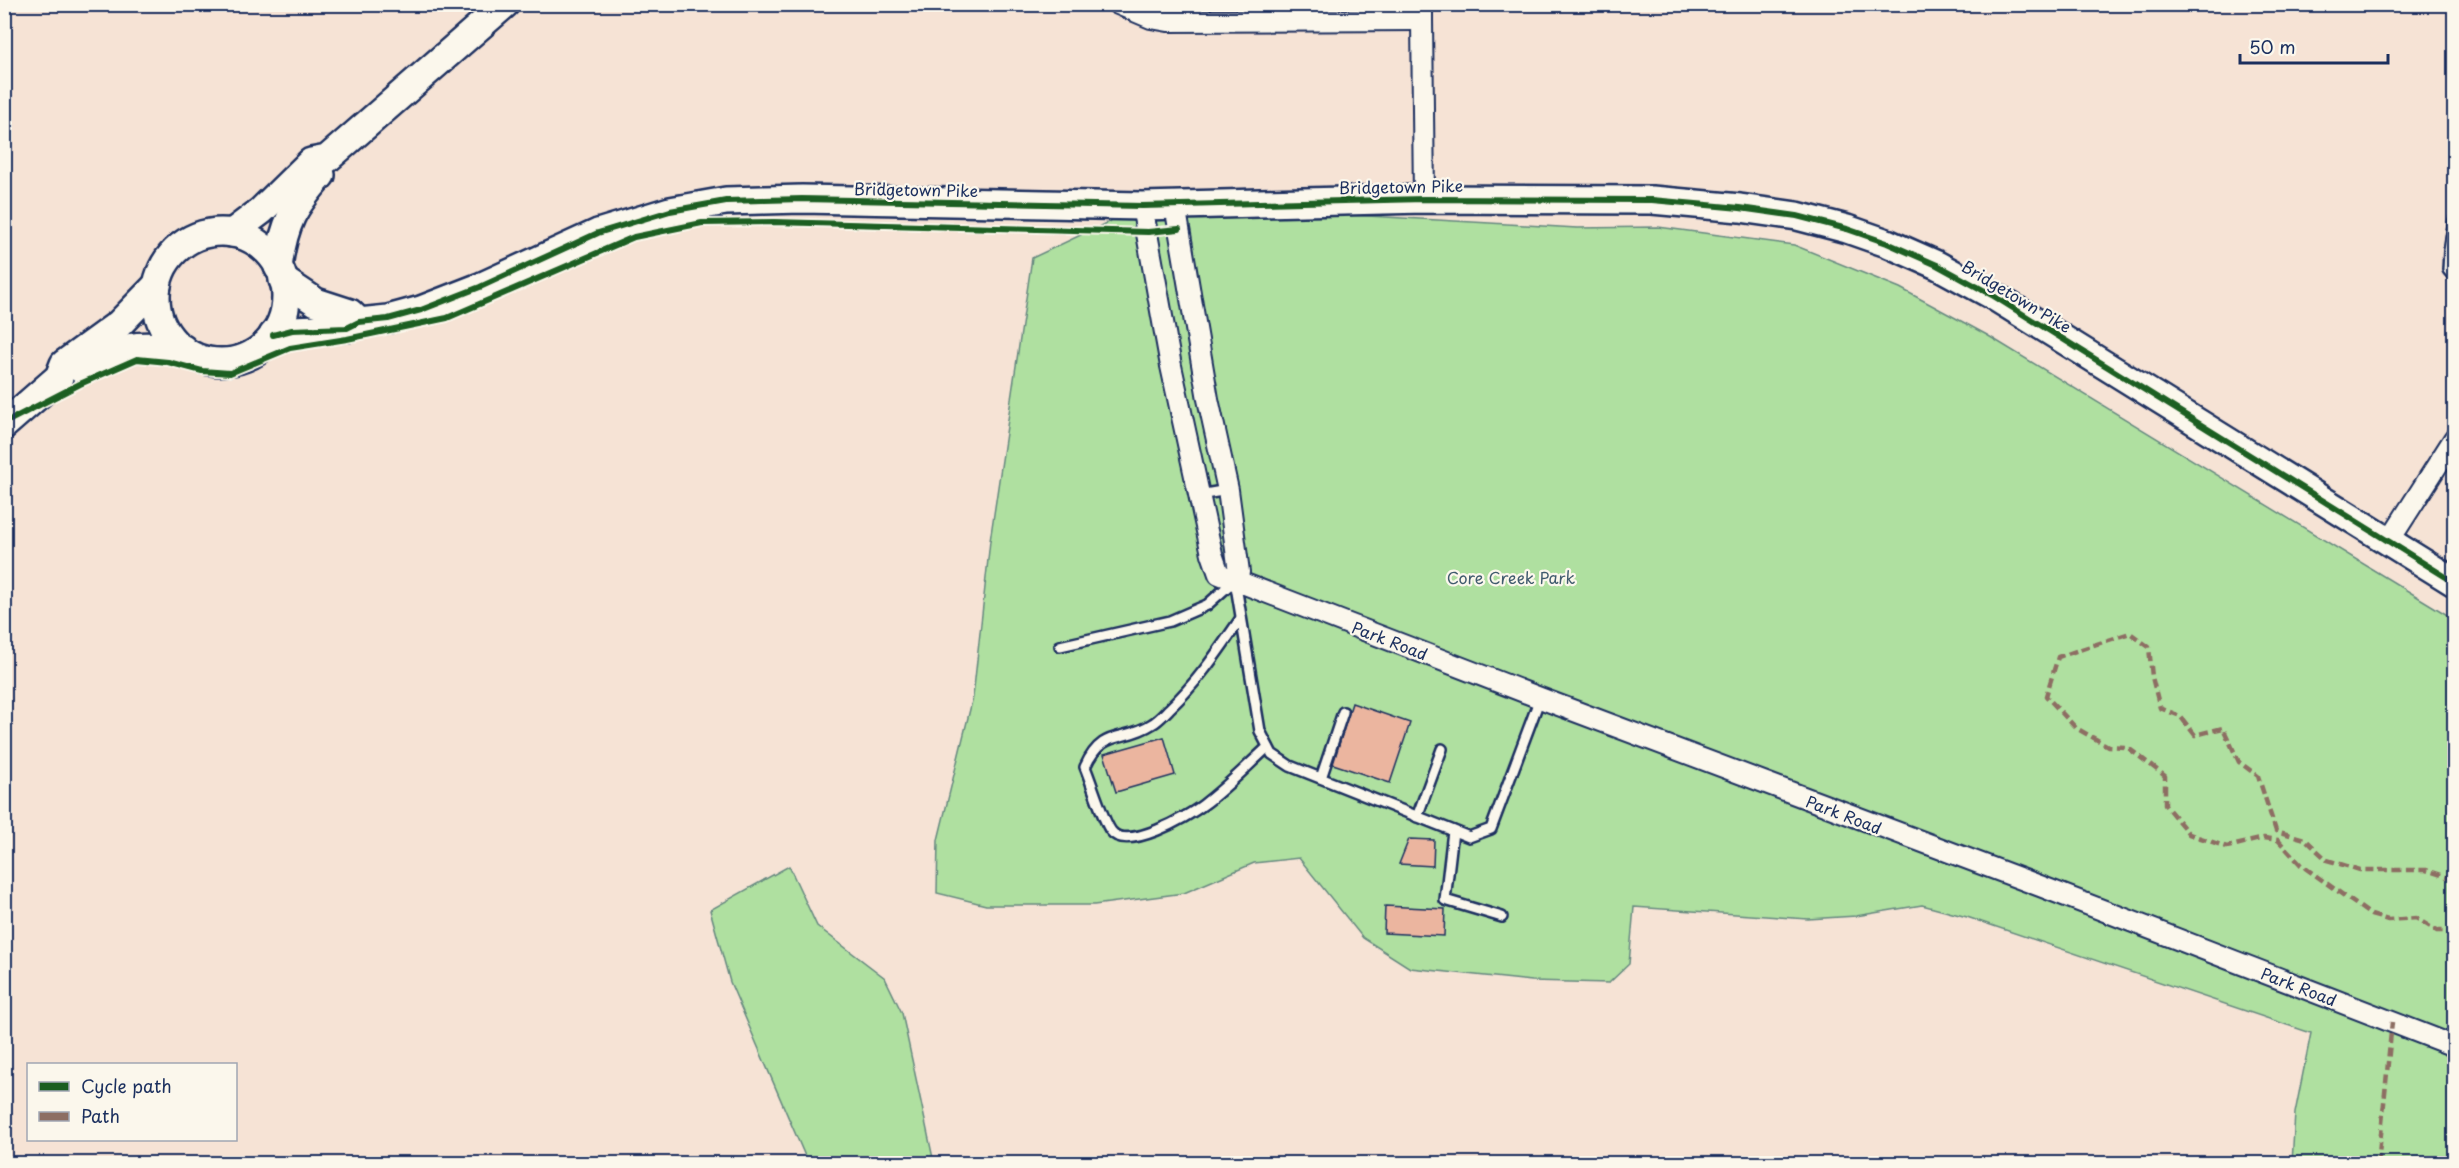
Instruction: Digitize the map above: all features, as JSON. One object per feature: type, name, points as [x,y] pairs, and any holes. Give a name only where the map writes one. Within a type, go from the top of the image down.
[{"type":"street","points":[[232,233],[261,211],[311,162],[327,159],[505,4]]},
{"type":"street","points":[[1118,4],[1151,18],[1168,21],[1422,12],[1424,199]]},
{"type":"street","points":[[327,159],[322,174],[298,201],[289,219],[281,273],[286,294],[285,309],[273,335],[252,354],[238,360],[209,361],[195,357],[183,349],[163,328],[157,307],[157,285],[168,259],[184,244],[203,234],[232,233],[259,245],[281,273],[316,302],[350,313],[359,322]]},
{"type":"street","name":"Bridgetown Pike","points":[[273,335],[292,330],[347,328],[359,322],[388,319],[421,310],[480,287],[598,233],[670,211],[726,201],[802,199],[1142,206],[1424,199],[1687,202],[1797,216],[1847,229],[1887,243],[1937,265],[1992,295],[2454,582]]},
{"type":"street","points":[[1175,205],[1208,399],[1228,490],[1239,572],[1234,580]]},
{"type":"street","name":"Park Road","points":[[1142,206],[1171,366],[1212,554],[1219,574],[2454,1046]]},
{"type":"street","points":[[4,425],[59,377],[64,364],[119,324],[157,285]]},
{"type":"street","points":[[59,377],[74,376],[111,352],[124,349],[148,346],[183,349]]},
{"type":"street","points":[[2389,541],[2454,438]]},
{"type":"lane","points":[[2454,220],[2448,251],[2448,270],[2454,276]]},
{"type":"lane","points":[[1199,495],[1228,490]]},
{"type":"lane","points":[[1234,580],[1260,731],[1272,754],[1290,766],[1417,817],[1469,837],[1491,829],[1540,698]]},
{"type":"lane","points":[[1060,646],[1170,621],[1207,605],[1234,580]]},
{"type":"lane","points":[[1241,618],[1213,661],[1184,695],[1152,725],[1101,742],[1091,753],[1085,766],[1111,832],[1121,839],[1133,838],[1157,830],[1202,806],[1268,747]]},
{"type":"lane","points":[[1321,778],[1343,712]]},
{"type":"lane","points":[[1417,817],[1442,749]]},
{"type":"lane","points":[[1454,831],[1445,900],[1502,917]]},
{"type":"green space","name":"Core Creek Park","points":[[1175,205],[1577,228],[1658,227],[1794,245],[1900,288],[1987,335],[2454,619],[2454,1163],[2292,1163],[2295,1113],[2311,1033],[1967,917],[1922,905],[1856,916],[1808,919],[1634,907],[1629,964],[1609,983],[1532,981],[1410,968],[1363,938],[1299,858],[1254,863],[1184,893],[1094,905],[986,905],[937,893],[938,840],[973,697],[990,541],[1032,258],[1142,206]]},
{"type":"green space","points":[[789,866],[817,926],[885,978],[902,1013],[934,1163],[808,1163],[730,982],[710,910]]},
{"type":"building","points":[[1352,703],[1410,723],[1390,783],[1333,764]]},
{"type":"building","points":[[1164,737],[1175,775],[1116,792],[1104,754]]},
{"type":"building","points":[[1409,839],[1434,840],[1433,866],[1399,864]]},
{"type":"building","points":[[1385,906],[1445,909],[1444,936],[1384,933]]},
{"type":"marked path","points":[[2454,879],[2426,870],[2360,870],[2327,860],[2305,839],[2276,831],[2258,776],[2239,762],[2223,728],[2195,735],[2180,716],[2160,708],[2152,677],[2149,647],[2130,633],[2058,657],[2046,696],[2076,728],[2108,746],[2127,747],[2165,776],[2165,805],[2189,834],[2227,847],[2264,838],[2278,840],[2301,865],[2371,915],[2388,920],[2416,918],[2437,931],[2454,931]]},
{"type":"marked path","points":[[2378,1164],[2392,1022]]},
{"type":"cycle path","points":[[273,335],[292,330],[347,328],[359,322],[388,319],[421,310],[480,287],[598,233],[670,211],[726,201],[802,199],[1142,206],[1424,199],[1652,200],[1740,208],[1797,216],[1847,229],[1887,243],[1937,265],[1992,295],[2454,582]]},
{"type":"cycle path","points":[[10,420],[80,384],[137,359],[168,362],[202,371],[230,373],[290,348],[347,339],[447,318],[634,237],[702,223],[774,222],[1148,232],[1179,229]]}]
